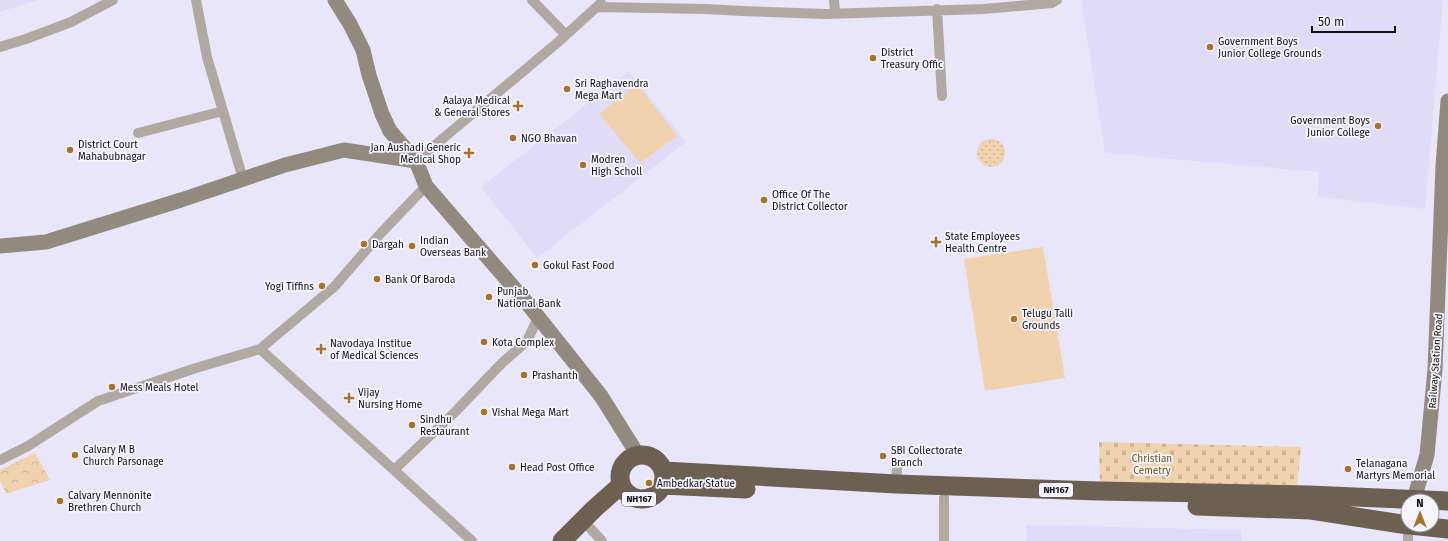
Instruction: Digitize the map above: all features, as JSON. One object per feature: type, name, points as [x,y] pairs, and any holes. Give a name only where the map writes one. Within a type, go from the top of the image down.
[{"type":"highway","name":"NH167","points":[[638,455],[626,460],[620,472],[624,489],[632,497],[647,499],[654,496],[659,491],[663,478]]},
{"type":"highway","points":[[638,455],[651,456],[661,465],[663,478]]},
{"type":"highway","name":"NH167","points":[[663,478],[896,475],[1099,491],[1250,494],[1400,499]]},
{"type":"highway","name":"NH167","points":[[663,478],[944,498],[1311,510],[1400,524]]},
{"type":"highway","name":"NH167","points":[[590,537],[624,489]]},
{"type":"highway","name":"NH167","points":[[562,541],[595,508],[624,489]]},
{"type":"street","points":[[0,47],[71,22],[113,0]]},
{"type":"street","points":[[196,0],[207,57],[243,179]]},
{"type":"street","points":[[335,0],[350,24],[363,50],[369,75],[390,131],[416,161],[426,186],[538,318],[601,396],[638,455]]},
{"type":"street","points":[[532,0],[566,35]]},
{"type":"street","points":[[834,0],[835,13]]},
{"type":"street","points":[[0,246],[46,242],[181,200],[285,165],[344,150],[416,161],[566,35],[601,3],[835,13],[983,8],[1052,3],[1057,0]]},
{"type":"street","points":[[937,9],[942,96]]},
{"type":"street","name":"Railway Station Road","points":[[1416,493],[1427,455],[1435,369],[1448,101]]},
{"type":"street","points":[[138,133],[223,112]]},
{"type":"street","points":[[0,460],[28,446],[98,400],[260,349],[334,287],[381,233],[426,186]]},
{"type":"street","points":[[394,470],[455,412],[502,363],[527,341],[538,318]]},
{"type":"street","points":[[260,349],[472,541]]},
{"type":"street","points":[[944,498],[944,541]]},
{"type":"shaded area","points":[[0,0],[38,0],[0,12]]},
{"type":"shaded area","name":"Government Boys Junior College Grounds","points":[[1081,0],[1443,0],[1425,209],[1318,197],[1319,172],[1105,153]]},
{"type":"shaded area","name":"Modren High Scholl","points":[[629,71],[686,142],[537,258],[481,187]]},
{"type":"shaded area","points":[[1026,525],[1241,530],[1242,541],[1027,541]]},
{"type":"green space","points":[[637,84],[677,136],[640,163],[599,114]]},
{"type":"green space","points":[[991,139],[1001,143],[1005,153],[1001,163],[991,167],[981,163],[977,153],[981,143]]},
{"type":"green space","name":"Telugu Talli Grounds","points":[[1043,247],[1065,378],[985,391],[964,259]]},
{"type":"green space","name":"Christian Cemetry","points":[[1099,442],[1301,447],[1297,487],[1100,484]]},
{"type":"green space","points":[[35,453],[50,480],[6,494],[0,480],[0,470]]},
{"type":"place","name":"Government Boys Junior College Grounds","points":[[1210,47]]},
{"type":"place","name":"District Treasury Offic","points":[[873,58]]},
{"type":"place","name":"Sri Raghavendra Mega Mart","points":[[567,89]]},
{"type":"place","name":"Aalaya Medical & General Stores","points":[[518,106]]},
{"type":"place","name":"Government Boys Junior College","points":[[1378,126]]},
{"type":"place","name":"NGO Bhavan","points":[[513,138]]},
{"type":"place","name":"District Court Mahabubnagar","points":[[70,150]]},
{"type":"place","name":"Jan Aushadi Generic Medical Shop","points":[[469,153]]},
{"type":"place","name":"Modren High Scholl","points":[[583,165]]},
{"type":"place","name":"Office Of The District Collector","points":[[764,200]]},
{"type":"place","name":"State Employees Health Centre","points":[[936,242]]},
{"type":"place","name":"Dargah","points":[[364,244]]},
{"type":"place","name":"Indian Overseas Bank","points":[[412,246]]},
{"type":"place","name":"Gokul Fast Food","points":[[535,265]]},
{"type":"place","name":"Bank Of Baroda","points":[[377,279]]},
{"type":"place","name":"Yogi Tiffins","points":[[322,286]]},
{"type":"place","name":"Punjab National Bank","points":[[489,297]]},
{"type":"place","name":"Telugu Talli Grounds","points":[[1014,319]]},
{"type":"place","name":"Kota Complex","points":[[484,342]]},
{"type":"place","name":"Navodaya Institue of Medical Sciences","points":[[321,349]]},
{"type":"place","name":"Prashanth","points":[[524,375]]},
{"type":"place","name":"Mess Meals Hotel","points":[[112,387]]},
{"type":"place","name":"Vijay Nursing Home","points":[[349,398]]},
{"type":"place","name":"Vishal Mega Mart","points":[[484,412]]},
{"type":"place","name":"Sindhu Restaurant","points":[[412,425]]},
{"type":"place","name":"Calvary M B Church Parsonage","points":[[75,455]]},
{"type":"place","name":"SBI Collectorate Branch","points":[[883,456]]},
{"type":"place","name":"Head Post Office","points":[[512,467]]},
{"type":"place","name":"Telanagana Martyrs Memorial","points":[[1348,469]]},
{"type":"place","name":"Ambedkar Statue","points":[[649,483]]},
{"type":"place","name":"Calvary Mennonite Brethren Church","points":[[60,501]]}]
